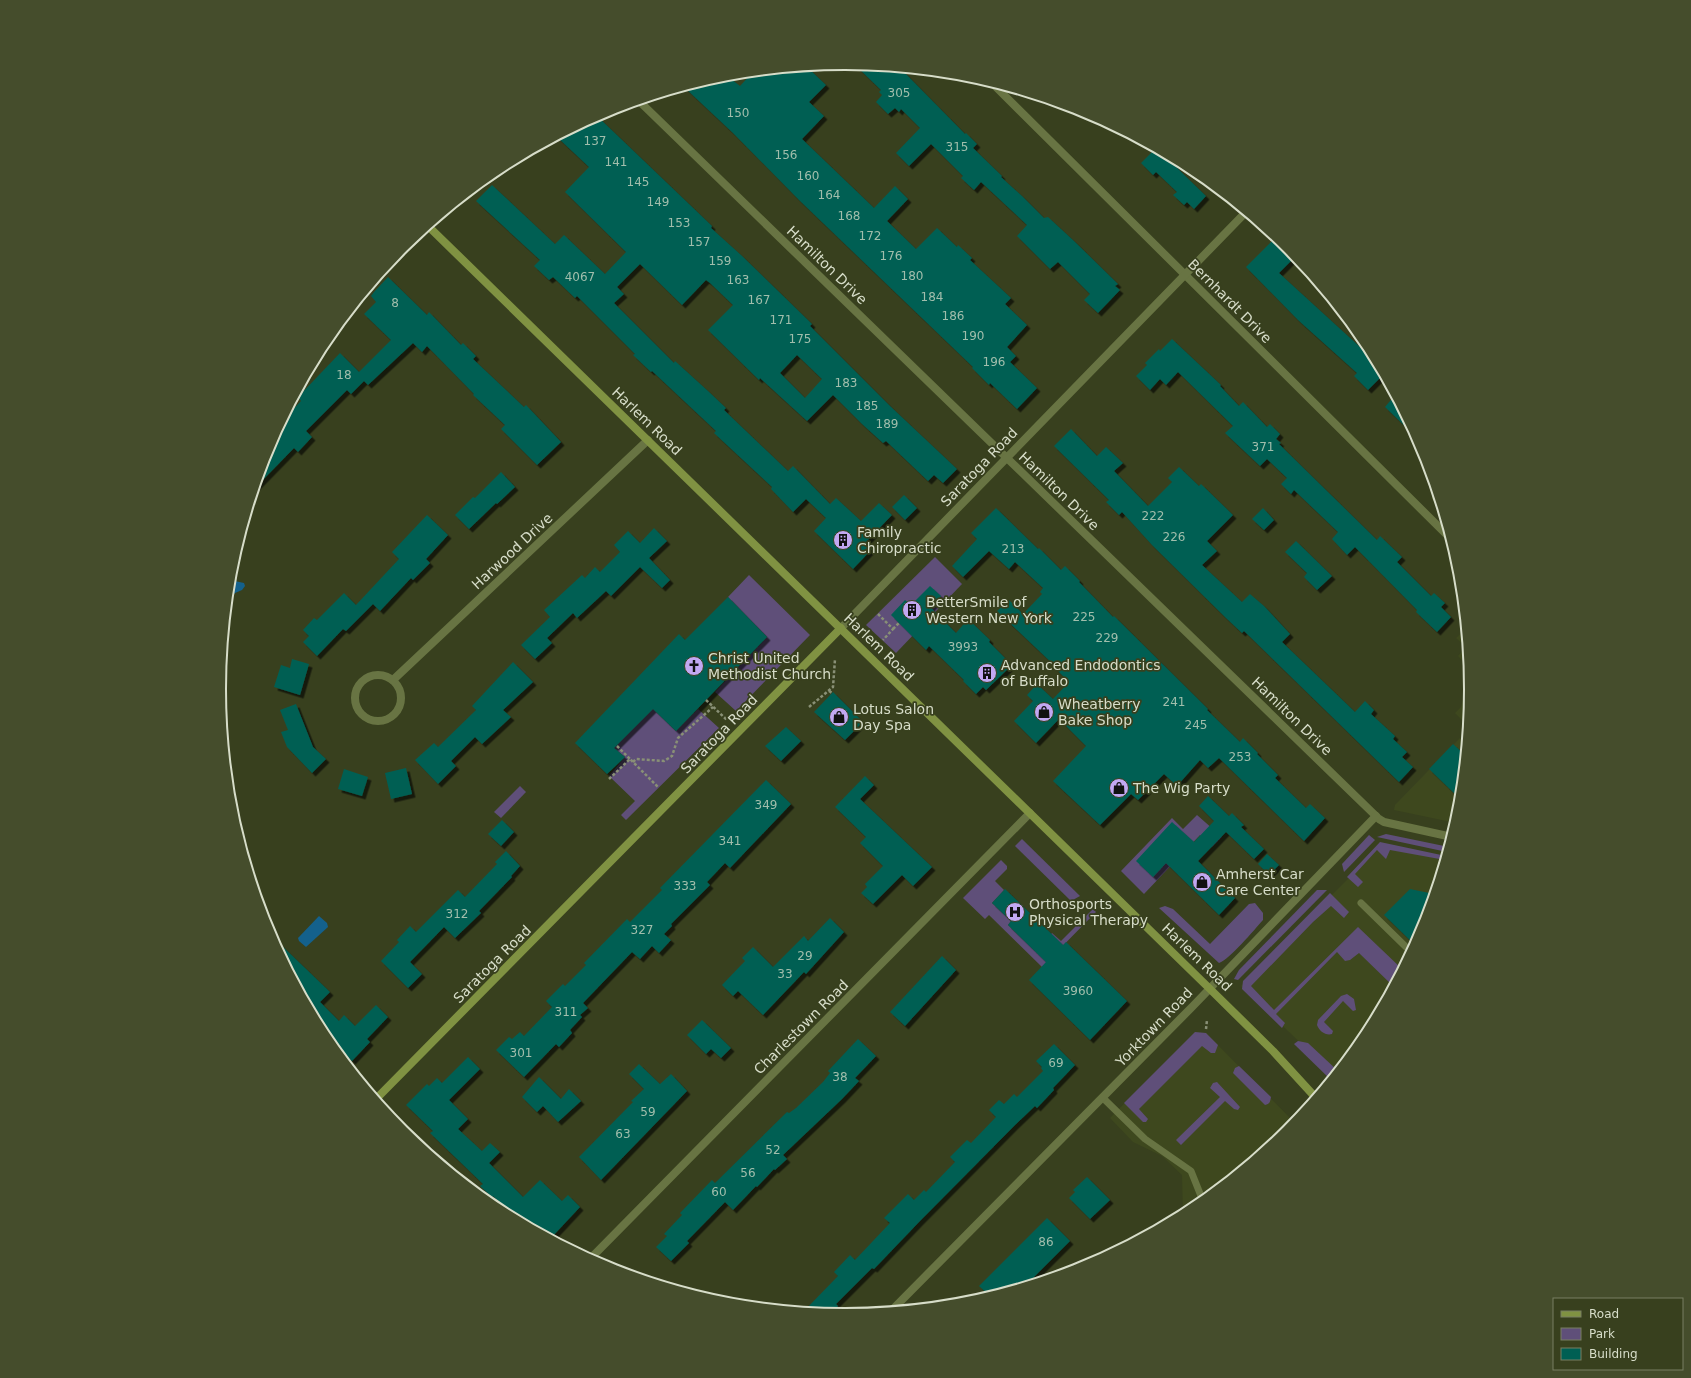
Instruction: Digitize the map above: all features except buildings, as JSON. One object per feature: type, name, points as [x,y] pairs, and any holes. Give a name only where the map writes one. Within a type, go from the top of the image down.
[{"type":"main road","name":"Harlem Road","points":[[431,229],[1210,989],[1314,1094]]},
{"type":"main road","name":"Saratoga Road","points":[[379,1096],[841,628]]},
{"type":"street","name":"Bernhardt Drive","points":[[998,89],[1444,532]]},
{"type":"street","name":"Hamilton Drive","points":[[643,105],[1376,816]]},
{"type":"street","name":"Saratoga Road","points":[[841,628],[1243,215]]},
{"type":"street","name":"Harwood Drive","points":[[393,680],[648,440]]},
{"type":"street","points":[[380,675],[387,676],[393,680],[398,686],[401,694],[401,702],[393,716],[387,720],[379,721],[364,717],[355,705],[355,697],[360,684],[365,679],[380,675]]},
{"type":"street","name":"Charlestown Road","points":[[595,1254],[1030,813]]},
{"type":"street","points":[[1376,816],[1384,822],[1446,836]]},
{"type":"street","name":"Yorktown Road","points":[[896,1306],[1104,1098],[1376,816]]},
{"type":"lane","points":[[1360,903],[1406,947]]},
{"type":"lane","points":[[1104,1098],[1145,1140],[1192,1171],[1201,1195]]},
{"type":"path","points":[[878,614],[893,629]]},
{"type":"path","points":[[882,640],[899,623]]},
{"type":"path","points":[[809,707],[833,687],[835,659]]},
{"type":"path","points":[[706,700],[727,720]]},
{"type":"path","points":[[633,762],[636,759],[664,761],[672,756],[678,738],[714,707]]},
{"type":"path","points":[[617,746],[659,788]]},
{"type":"path","points":[[609,779],[630,759]]},
{"type":"path","points":[[1206,1030],[1207,1020]]},
{"type":"shaded area","points":[[1461,633],[1462,644],[1456,638]]},
{"type":"shaded area","points":[[1463,650],[1463,662],[1458,656]]},
{"type":"shaded area","points":[[1464,696],[1463,721],[1455,713],[1461,707]]},
{"type":"shaded area","points":[[1460,738],[1462,740],[1459,770],[1450,822],[1394,810],[1395,805]]},
{"type":"shaded area","points":[[1382,845],[1441,856],[1432,888],[1401,963],[1382,999],[1331,1073],[1241,986]]},
{"type":"shaded area","points":[[1195,1032],[1206,1033],[1291,1119],[1254,1154],[1222,1180],[1183,1208],[1182,1175],[1162,1156],[1133,1142],[1110,1118]]},
{"type":"green space","points":[[935,557],[962,584],[896,653],[866,625]]},
{"type":"green space","points":[[749,575],[810,635],[736,711],[715,692],[767,637],[728,597]]},
{"type":"green space","points":[[653,709],[676,731],[698,709],[719,728],[626,820],[621,815],[635,801],[609,776],[625,757],[614,748]]},
{"type":"green space","points":[[520,786],[526,792],[501,818],[494,812]]},
{"type":"green space","points":[[1197,815],[1222,837],[1212,847],[1200,835],[1144,894],[1121,871],[1172,818],[1183,829]]},
{"type":"green space","points":[[1386,834],[1444,846],[1442,851],[1377,837]]},
{"type":"green space","points":[[1369,835],[1375,840],[1344,872],[1342,864]]},
{"type":"green space","points":[[1022,839],[1080,896],[1071,901],[1015,846]]},
{"type":"green space","points":[[1380,842],[1441,855],[1440,859],[1390,850],[1386,859],[1377,850],[1355,874],[1363,882],[1358,887],[1347,877]]},
{"type":"green space","points":[[1001,860],[1007,866],[1007,869],[995,881],[1004,890],[992,903],[1011,921],[1008,925],[1035,951],[1052,933],[1061,941],[1093,909],[1096,912],[1042,967],[989,915],[985,919],[963,898]]},
{"type":"green space","points":[[1317,890],[1327,890],[1238,980],[1234,979],[1239,970]]},
{"type":"green space","points":[[1330,893],[1349,912],[1344,918],[1331,906],[1313,922],[1251,986],[1274,1010],[1358,927],[1399,966],[1390,983],[1359,953],[1350,960],[1345,961],[1337,952],[1276,1014],[1285,1023],[1282,1028],[1242,989],[1243,981]]},
{"type":"green space","points":[[1255,903],[1263,913],[1263,920],[1229,956],[1219,963],[1159,908],[1165,906],[1173,909],[1210,944],[1249,904]]},
{"type":"green space","points":[[1347,994],[1354,999],[1356,1010],[1353,1011],[1343,1001],[1324,1022],[1333,1031],[1332,1034],[1323,1032],[1317,1025],[1318,1020],[1341,996]]},
{"type":"green space","points":[[1195,1032],[1206,1033],[1218,1045],[1215,1053],[1211,1053],[1202,1046],[1139,1109],[1148,1119],[1146,1122],[1143,1122],[1124,1103]]},
{"type":"green space","points":[[1298,1041],[1308,1043],[1335,1068],[1328,1077],[1294,1044]]},
{"type":"green space","points":[[1239,1066],[1271,1097],[1269,1103],[1265,1105],[1233,1073],[1235,1068]]},
{"type":"green space","points":[[1217,1082],[1240,1107],[1238,1110],[1234,1109],[1225,1101],[1181,1145],[1176,1140],[1220,1097],[1210,1088],[1213,1083]]},
{"type":"water","points":[[236,581],[244,583],[245,586],[242,590],[234,594]]},
{"type":"water","points":[[319,916],[327,923],[328,927],[306,947],[299,941],[298,938]]},
{"type":"place","name":"Family Chiropractic","points":[[843,540]]},
{"type":"place","name":"BetterSmile of Western New York","points":[[912,610]]},
{"type":"place","name":"Christ United Methodist Church","points":[[694,666]]},
{"type":"place","name":"Advanced Endodontics of Buffalo","points":[[987,673]]},
{"type":"place","name":"Wheatberry Bake Shop","points":[[1044,712]]},
{"type":"place","name":"Lotus Salon Day Spa","points":[[839,717]]},
{"type":"place","name":"The Wig Party","points":[[1119,788]]},
{"type":"place","name":"Amherst Car Care Center","points":[[1202,882]]},
{"type":"place","name":"Orthosports Physical Therapy","points":[[1015,912]]}]
